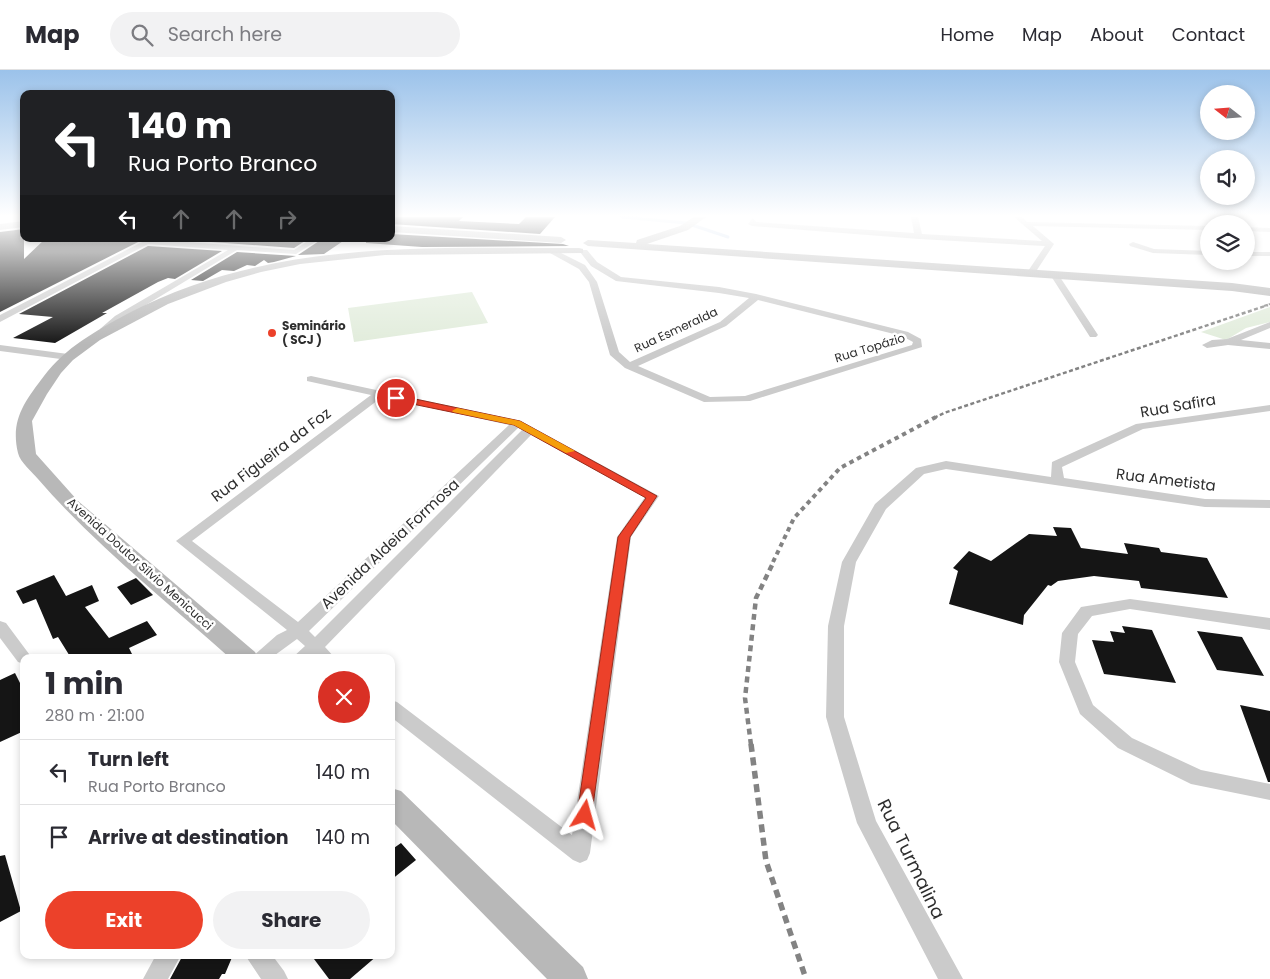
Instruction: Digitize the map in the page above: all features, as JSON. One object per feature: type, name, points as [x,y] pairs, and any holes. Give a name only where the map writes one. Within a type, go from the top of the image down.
[{"type":"main road","name":"Avenida Doutor Sílvio Menicucci","points":[[241,654],[72,505],[28,455],[24,421],[39,392],[68,356],[95,337],[186,291],[260,269],[292,262],[316,259]]},
{"type":"main road","points":[[829,259],[1232,287],[1270,292]]},
{"type":"main road","points":[[395,804],[571,979]]},
{"type":"street","points":[[0,319],[113,259]]},
{"type":"street","points":[[95,337],[118,318],[217,259]]},
{"type":"street","name":"Rua Topázio","points":[[567,259],[582,267],[593,282],[614,353],[629,366],[708,400],[746,399],[917,347],[918,341],[905,334],[756,297],[719,290],[619,279],[594,264],[591,259]]},
{"type":"street","points":[[1030,274],[1040,259]]},
{"type":"street","points":[[582,267],[594,264]]},
{"type":"street","points":[[1055,276],[1093,335]]},
{"type":"street","points":[[593,282],[619,279]]},
{"type":"street","name":"Rua Esmeralda","points":[[629,366],[723,324],[756,297]]},
{"type":"street","points":[[1227,342],[1270,325]]},
{"type":"street","points":[[1207,345],[1210,343],[1227,342],[1270,346]]},
{"type":"street","points":[[0,348],[68,356]]},
{"type":"street","points":[[311,379],[524,426],[652,496],[624,537],[580,853],[395,710]]},
{"type":"street","name":"Rua Figueira da Foz","points":[[299,631],[183,541],[379,394]]},
{"type":"street","name":"Rua Safira","points":[[1058,482],[1056,465],[1140,426],[1270,408]]},
{"type":"street","name":"Avenida Aldeia Formosa","points":[[264,654],[283,639],[299,631],[482,457],[524,426]]},
{"type":"street","name":"Avenida Aldeia Formosa","points":[[320,653],[363,598],[498,462],[524,426]]},
{"type":"street","points":[[482,457],[498,462]]},
{"type":"street","name":"Rua Turmalina","points":[[951,979],[867,823],[835,717],[836,626],[849,562],[880,507],[920,471],[946,465],[1058,482]]},
{"type":"street","name":"Rua Ametista","points":[[1058,482],[1205,503],[1270,504]]},
{"type":"street","points":[[446,491],[465,496]]},
{"type":"street","points":[[393,541],[414,547]]},
{"type":"street","points":[[342,590],[363,598]]},
{"type":"street","points":[[1270,624],[1130,604],[1087,611],[1070,633],[1066,662],[1086,709],[1126,743],[1198,778],[1270,792]]},
{"type":"street","points":[[0,627],[21,654]]},
{"type":"street","points":[[299,631],[320,653]]},
{"type":"street","points":[[155,979],[167,959]]},
{"type":"street","points":[[260,959],[276,979]]},
{"type":"green space","points":[[472,292],[488,323],[354,342],[348,308]]},
{"type":"green space","points":[[1270,307],[1270,322],[1246,328],[1226,340],[1201,332]]},
{"type":"building","points":[[0,259],[104,259],[0,312]]},
{"type":"building","points":[[123,259],[208,259],[175,279],[168,278],[158,282],[102,313],[107,313],[55,343],[13,338],[53,317],[19,314]]},
{"type":"building","points":[[225,259],[283,259],[268,263],[264,260],[255,266],[247,265],[234,271],[222,270],[203,281],[191,280]]},
{"type":"building","points":[[1053,527],[1071,528],[1081,548],[1128,554],[1124,543],[1159,548],[1161,552],[1207,558],[1228,598],[1141,588],[1139,581],[1094,576],[1058,581],[1051,586],[1048,585],[1024,615],[1023,625],[949,604],[958,571],[953,568],[969,551],[991,561],[1029,534],[1057,536]]},
{"type":"building","points":[[54,575],[66,596],[92,585],[99,601],[85,607],[109,638],[147,621],[157,635],[129,648],[132,654],[69,654],[58,637],[53,639],[36,599],[23,604],[16,591]]},
{"type":"building","points":[[136,578],[153,595],[131,605],[117,587]]},
{"type":"building","points":[[1122,626],[1152,630],[1176,683],[1104,674],[1092,640],[1114,642],[1110,631],[1125,633]]},
{"type":"building","points":[[1197,631],[1242,637],[1264,676],[1217,670]]},
{"type":"building","points":[[15,673],[20,683],[20,733],[0,742],[0,680]]},
{"type":"building","points":[[1240,705],[1270,711],[1270,782],[1268,782]]},
{"type":"building","points":[[401,843],[416,860],[395,877],[395,847]]},
{"type":"building","points":[[5,855],[20,912],[0,922],[0,856]]},
{"type":"building","points":[[181,959],[231,959],[225,974],[222,974],[219,979],[170,979]]},
{"type":"building","points":[[314,959],[373,959],[350,979],[329,979]]},
{"type":"railway","points":[[1264,306],[1270,304]]},
{"type":"railway","points":[[936,417],[1268,305]]},
{"type":"railway","points":[[773,562],[794,518],[840,468],[936,417]]},
{"type":"railway","points":[[751,745],[745,698],[756,598],[774,561]]},
{"type":"railway","points":[[751,744],[766,861],[806,979]]},
{"type":"slow traffic","points":[[457,411],[517,423],[570,451]]},
{"type":"place","name":"Seminário ( SCJ )","points":[[272,333]]},
{"type":"route","points":[[396,398],[517,423],[652,496],[624,537],[585,815]]}]
